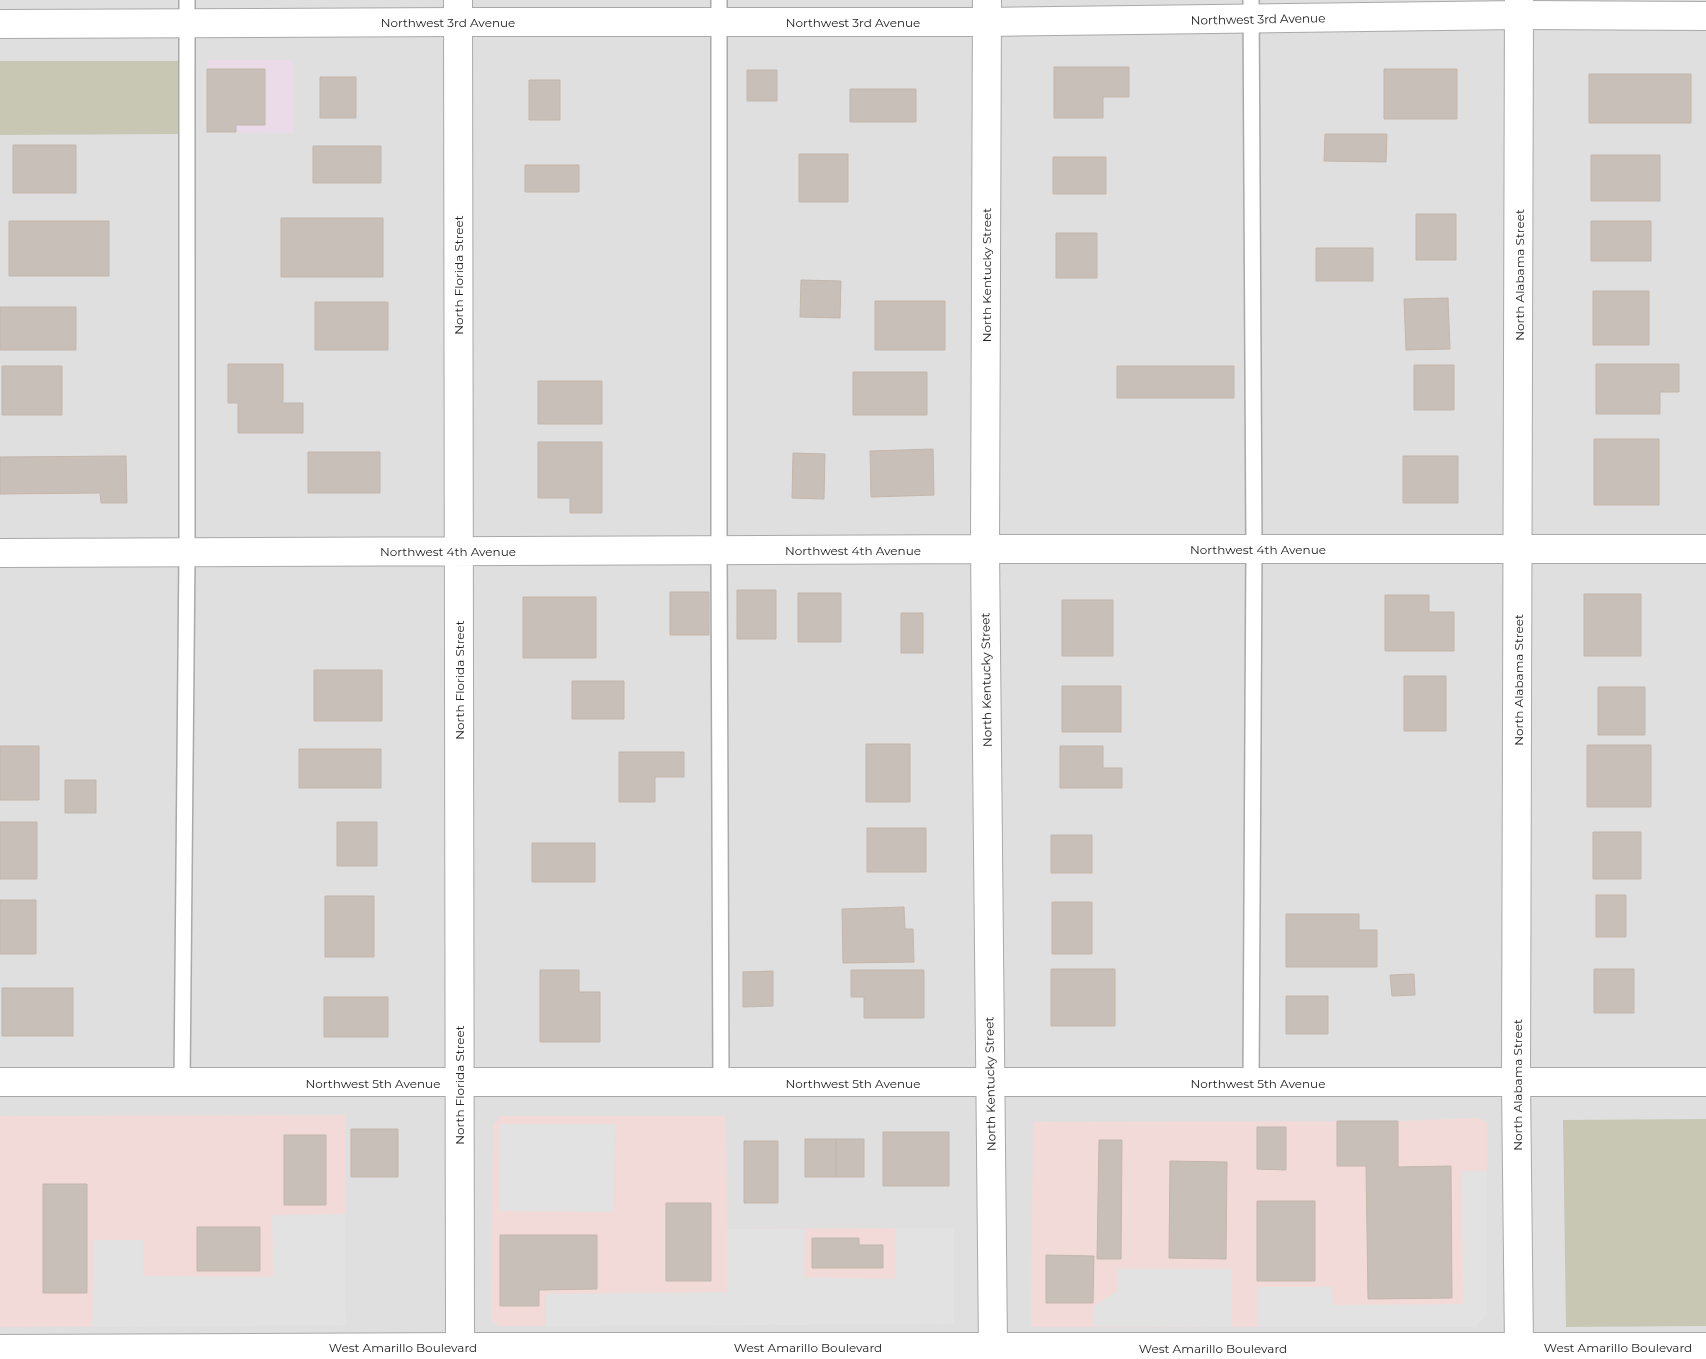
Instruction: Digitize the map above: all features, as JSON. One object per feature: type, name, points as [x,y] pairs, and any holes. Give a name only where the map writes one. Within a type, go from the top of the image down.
[{"type":"street","name":"Northwest 3rd Avenue","points":[[0,24],[187,12],[1518,8],[1706,16]]},
{"type":"street","name":"North Alabama Street","points":[[1518,8],[1516,1083],[1519,1353]]},
{"type":"street","name":"North Florida Street","points":[[458,11],[458,1083],[460,1353]]},
{"type":"street","name":"North Kentucky Street","points":[[987,11],[985,549],[993,1354]]},
{"type":"street","name":"Northwest 4th Avenue","points":[[0,553],[1254,548],[1706,549]]},
{"type":"street","name":"Northwest 5th Avenue","points":[[0,1082],[1706,1082]]},
{"type":"street","name":"West Amarillo Boulevard","points":[[0,1349],[460,1353],[993,1354],[1519,1353],[1706,1347]]},
{"type":"lane","points":[[1251,9],[1254,548],[1251,1083]]},
{"type":"lane","points":[[719,11],[721,1083]]},
{"type":"lane","points":[[182,1082],[187,552],[187,12]]},
{"type":"shaded area","points":[[0,0],[1706,0],[1706,1359],[0,1359]]},
{"type":"shaded area","points":[[207,60],[293,60],[294,133],[207,132]]},
{"type":"shaded area","points":[[0,61],[178,61],[178,134],[0,135]]},
{"type":"shaded area","points":[[345,1115],[346,1325],[0,1327],[0,1116]]},
{"type":"shaded area","points":[[500,1116],[726,1116],[727,1229],[954,1228],[954,1324],[499,1326],[491,1319],[493,1126]]},
{"type":"shaded area","points":[[1478,1118],[1487,1122],[1487,1314],[1475,1327],[1031,1327],[1033,1122],[1398,1121]]},
{"type":"shaded area","points":[[1706,1119],[1706,1326],[1566,1327],[1563,1120]]},
{"type":"shaded area","points":[[500,1124],[615,1124],[614,1212],[499,1211]]},
{"type":"shaded area","points":[[1462,1171],[1487,1171],[1487,1314],[1475,1327],[1257,1327],[1257,1287],[1332,1287],[1333,1305],[1463,1304]]},
{"type":"shaded area","points":[[345,1214],[346,1325],[92,1327],[94,1240],[143,1240],[143,1276],[273,1277],[272,1215]]},
{"type":"shaded area","points":[[896,1228],[954,1228],[954,1324],[546,1326],[546,1294],[727,1292],[727,1229],[805,1229],[804,1277],[896,1279]]},
{"type":"shaded area","points":[[1117,1269],[1232,1269],[1232,1327],[1093,1326],[1093,1307],[1117,1291]]},
{"type":"building","points":[[1054,67],[1129,67],[1129,97],[1103,97],[1103,118],[1054,118]]},
{"type":"building","points":[[207,69],[265,69],[265,125],[236,125],[236,132],[207,132]]},
{"type":"building","points":[[1384,69],[1457,69],[1457,119],[1384,119]]},
{"type":"building","points":[[747,70],[777,70],[777,101],[747,101]]},
{"type":"building","points":[[1589,74],[1691,74],[1691,123],[1589,123]]},
{"type":"building","points":[[320,77],[356,77],[356,118],[320,118]]},
{"type":"building","points":[[529,80],[560,80],[560,120],[529,120]]},
{"type":"building","points":[[850,89],[916,89],[916,122],[850,122]]},
{"type":"building","points":[[1325,134],[1387,134],[1386,162],[1324,161]]},
{"type":"building","points":[[13,145],[76,145],[76,193],[13,193]]},
{"type":"building","points":[[313,146],[381,146],[381,183],[313,183]]},
{"type":"building","points":[[799,154],[848,154],[848,202],[799,202]]},
{"type":"building","points":[[1591,155],[1660,155],[1660,201],[1591,201]]},
{"type":"building","points":[[1053,157],[1106,157],[1106,194],[1053,194]]},
{"type":"building","points":[[525,165],[579,165],[579,192],[525,192]]},
{"type":"building","points":[[1416,214],[1456,214],[1456,260],[1416,260]]},
{"type":"building","points":[[281,218],[383,218],[383,277],[281,277]]},
{"type":"building","points":[[9,221],[109,221],[109,276],[9,276]]},
{"type":"building","points":[[1591,221],[1651,221],[1651,261],[1591,261]]},
{"type":"building","points":[[1056,233],[1097,233],[1097,278],[1056,278]]},
{"type":"building","points":[[1316,248],[1373,248],[1373,281],[1316,281]]},
{"type":"building","points":[[801,280],[841,281],[840,318],[800,317]]},
{"type":"building","points":[[1593,291],[1649,291],[1649,345],[1593,345]]},
{"type":"building","points":[[1448,298],[1450,349],[1406,350],[1404,299]]},
{"type":"building","points":[[875,301],[945,301],[945,350],[875,350]]},
{"type":"building","points":[[315,302],[388,302],[388,350],[315,350]]},
{"type":"building","points":[[0,307],[76,307],[76,350],[0,350]]},
{"type":"building","points":[[228,364],[283,364],[283,403],[303,403],[303,433],[238,433],[238,403],[228,403]]},
{"type":"building","points":[[1596,364],[1679,364],[1679,392],[1660,392],[1660,414],[1596,414]]},
{"type":"building","points":[[1414,365],[1454,365],[1454,410],[1414,410]]},
{"type":"building","points":[[2,366],[62,366],[62,415],[2,415]]},
{"type":"building","points":[[1117,366],[1234,366],[1234,398],[1117,398]]},
{"type":"building","points":[[853,372],[927,372],[927,415],[853,415]]},
{"type":"building","points":[[538,381],[602,381],[602,424],[538,424]]},
{"type":"building","points":[[1594,439],[1659,439],[1659,505],[1594,505]]},
{"type":"building","points":[[538,442],[602,442],[602,513],[570,513],[570,498],[538,498]]},
{"type":"building","points":[[933,449],[934,495],[871,497],[870,451]]},
{"type":"building","points":[[308,452],[380,452],[380,493],[308,493]]},
{"type":"building","points":[[793,453],[825,454],[824,499],[792,498]]},
{"type":"building","points":[[126,456],[127,503],[101,503],[100,493],[0,494],[0,457]]},
{"type":"building","points":[[1403,456],[1458,456],[1458,503],[1403,503]]},
{"type":"building","points":[[737,590],[776,590],[776,639],[737,639]]},
{"type":"building","points":[[670,592],[709,592],[709,635],[670,635]]},
{"type":"building","points":[[798,593],[841,593],[841,642],[798,642]]},
{"type":"building","points":[[1584,594],[1641,594],[1641,656],[1584,656]]},
{"type":"building","points":[[1385,595],[1429,595],[1429,612],[1454,612],[1454,651],[1385,651]]},
{"type":"building","points":[[523,597],[596,597],[596,658],[523,658]]},
{"type":"building","points":[[1062,600],[1113,600],[1113,656],[1062,656]]},
{"type":"building","points":[[901,613],[923,613],[923,653],[901,653]]},
{"type":"building","points":[[314,670],[382,670],[382,721],[314,721]]},
{"type":"building","points":[[1404,676],[1446,676],[1446,731],[1404,731]]},
{"type":"building","points":[[572,681],[624,681],[624,719],[572,719]]},
{"type":"building","points":[[1062,686],[1121,686],[1121,732],[1062,732]]},
{"type":"building","points":[[1598,687],[1645,687],[1645,735],[1598,735]]},
{"type":"building","points":[[866,744],[910,744],[910,802],[866,802]]},
{"type":"building","points":[[1587,745],[1651,745],[1651,807],[1587,807]]},
{"type":"building","points":[[0,746],[39,746],[39,800],[0,800]]},
{"type":"building","points":[[1060,746],[1103,746],[1103,768],[1122,768],[1122,788],[1060,788]]},
{"type":"building","points":[[299,749],[381,749],[381,788],[299,788]]},
{"type":"building","points":[[619,752],[684,752],[684,777],[655,777],[655,802],[619,802]]},
{"type":"building","points":[[65,780],[96,780],[96,813],[65,813]]},
{"type":"building","points":[[0,822],[37,822],[37,879],[0,879]]},
{"type":"building","points":[[337,822],[377,822],[377,866],[337,866]]},
{"type":"building","points":[[867,828],[926,828],[926,872],[867,872]]},
{"type":"building","points":[[1593,832],[1641,832],[1641,879],[1593,879]]},
{"type":"building","points":[[1051,835],[1092,835],[1092,873],[1051,873]]},
{"type":"building","points":[[532,843],[595,843],[595,882],[532,882]]},
{"type":"building","points":[[1596,895],[1626,895],[1626,937],[1596,937]]},
{"type":"building","points":[[325,896],[374,896],[374,957],[325,957]]},
{"type":"building","points":[[0,900],[36,900],[36,954],[0,954]]},
{"type":"building","points":[[1052,902],[1092,902],[1092,954],[1052,954]]},
{"type":"building","points":[[904,907],[905,929],[913,929],[914,962],[843,963],[842,909]]},
{"type":"building","points":[[1286,914],[1359,914],[1359,930],[1377,930],[1377,967],[1286,967]]},
{"type":"building","points":[[1051,969],[1115,969],[1115,1026],[1051,1026]]},
{"type":"building","points":[[1594,969],[1634,969],[1634,1013],[1594,1013]]},
{"type":"building","points":[[540,970],[579,970],[579,992],[600,992],[600,1042],[540,1042]]},
{"type":"building","points":[[851,970],[924,970],[924,1018],[864,1018],[864,997],[851,997]]},
{"type":"building","points":[[773,971],[773,1006],[743,1007],[743,972]]},
{"type":"building","points":[[1414,974],[1415,995],[1392,996],[1390,975]]},
{"type":"building","points":[[2,988],[73,988],[73,1036],[2,1036]]},
{"type":"building","points":[[1286,996],[1328,996],[1328,1034],[1286,1034]]},
{"type":"building","points":[[324,997],[388,997],[388,1037],[324,1037]]},
{"type":"building","points":[[1337,1121],[1398,1121],[1398,1167],[1451,1166],[1452,1298],[1368,1299],[1366,1166],[1337,1166]]},
{"type":"building","points":[[1257,1127],[1286,1127],[1286,1170],[1257,1169]]},
{"type":"building","points":[[351,1129],[398,1129],[398,1177],[351,1177]]},
{"type":"building","points":[[883,1132],[949,1132],[949,1186],[883,1186]]},
{"type":"building","points":[[284,1135],[326,1135],[326,1205],[284,1205]]},
{"type":"building","points":[[805,1139],[836,1139],[836,1177],[805,1177]]},
{"type":"building","points":[[836,1139],[864,1139],[864,1177],[836,1177]]},
{"type":"building","points":[[1099,1140],[1122,1140],[1121,1259],[1097,1259]]},
{"type":"building","points":[[744,1141],[778,1141],[778,1203],[744,1203]]},
{"type":"building","points":[[1170,1161],[1227,1162],[1226,1259],[1169,1258]]},
{"type":"building","points":[[43,1184],[87,1184],[87,1293],[43,1293]]},
{"type":"building","points":[[1257,1201],[1315,1201],[1315,1281],[1257,1281]]},
{"type":"building","points":[[666,1203],[711,1203],[711,1281],[666,1281]]},
{"type":"building","points":[[197,1227],[260,1227],[260,1271],[197,1271]]},
{"type":"building","points":[[500,1235],[597,1235],[597,1289],[539,1290],[539,1306],[500,1306]]},
{"type":"building","points":[[812,1238],[859,1238],[859,1245],[883,1245],[883,1268],[812,1268]]},
{"type":"building","points":[[1046,1255],[1094,1256],[1093,1303],[1046,1303]]}]
